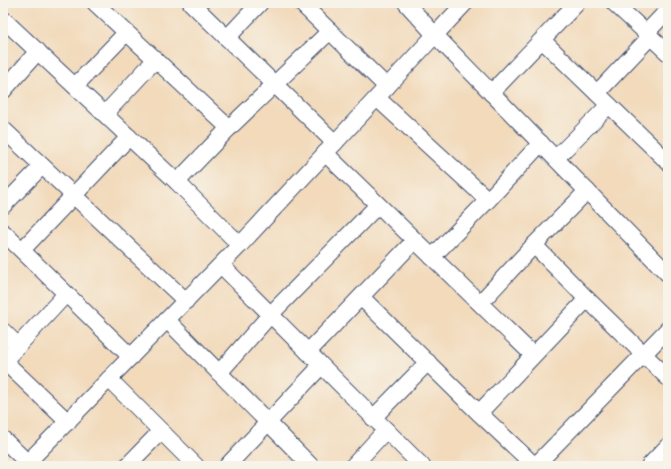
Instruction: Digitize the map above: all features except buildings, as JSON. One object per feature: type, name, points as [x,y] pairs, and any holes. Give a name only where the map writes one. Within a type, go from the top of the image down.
[{"type":"street","points":[[94,3],[229,128]]},
{"type":"street","points":[[227,38],[260,3]]},
{"type":"street","points":[[302,3],[330,31],[382,93],[488,200]]},
{"type":"street","points":[[406,3],[491,93],[668,274]]},
{"type":"street","points":[[3,439],[26,464],[240,245],[465,3]]},
{"type":"street","points":[[491,93],[577,3]]},
{"type":"street","points":[[614,3],[668,53]]},
{"type":"street","points":[[194,4],[274,84],[378,205],[533,355]]},
{"type":"street","points":[[597,93],[668,10]]},
{"type":"street","points":[[3,19],[177,182],[240,245]]},
{"type":"street","points":[[177,182],[229,128],[330,31]]},
{"type":"street","points":[[75,86],[126,33]]},
{"type":"street","points":[[542,40],[668,162]]},
{"type":"street","points":[[3,91],[38,51]]},
{"type":"street","points":[[105,114],[155,60]]},
{"type":"street","points":[[556,158],[609,105]]},
{"type":"street","points":[[3,129],[186,301]]},
{"type":"street","points":[[22,250],[129,137]]},
{"type":"street","points":[[432,257],[541,143]]},
{"type":"street","points":[[3,206],[42,166]]},
{"type":"street","points":[[480,303],[587,191]]},
{"type":"street","points":[[219,373],[270,315],[378,205]]},
{"type":"street","points":[[3,232],[131,357]]},
{"type":"street","points":[[308,352],[415,240]]},
{"type":"street","points":[[534,245],[668,378]]},
{"type":"street","points":[[220,265],[422,466]]},
{"type":"street","points":[[66,294],[4,361],[68,422]]},
{"type":"street","points":[[361,297],[535,466],[668,329]]},
{"type":"street","points":[[479,413],[587,299]]},
{"type":"street","points":[[167,320],[311,466]]},
{"type":"street","points":[[3,332],[18,346]]},
{"type":"street","points":[[373,418],[428,362]]},
{"type":"street","points":[[227,466],[321,366]]},
{"type":"street","points":[[109,380],[196,466]]},
{"type":"street","points":[[353,466],[386,430]]},
{"type":"street","points":[[126,466],[161,431]]},
{"type":"street","points":[[649,466],[668,446]]}]
